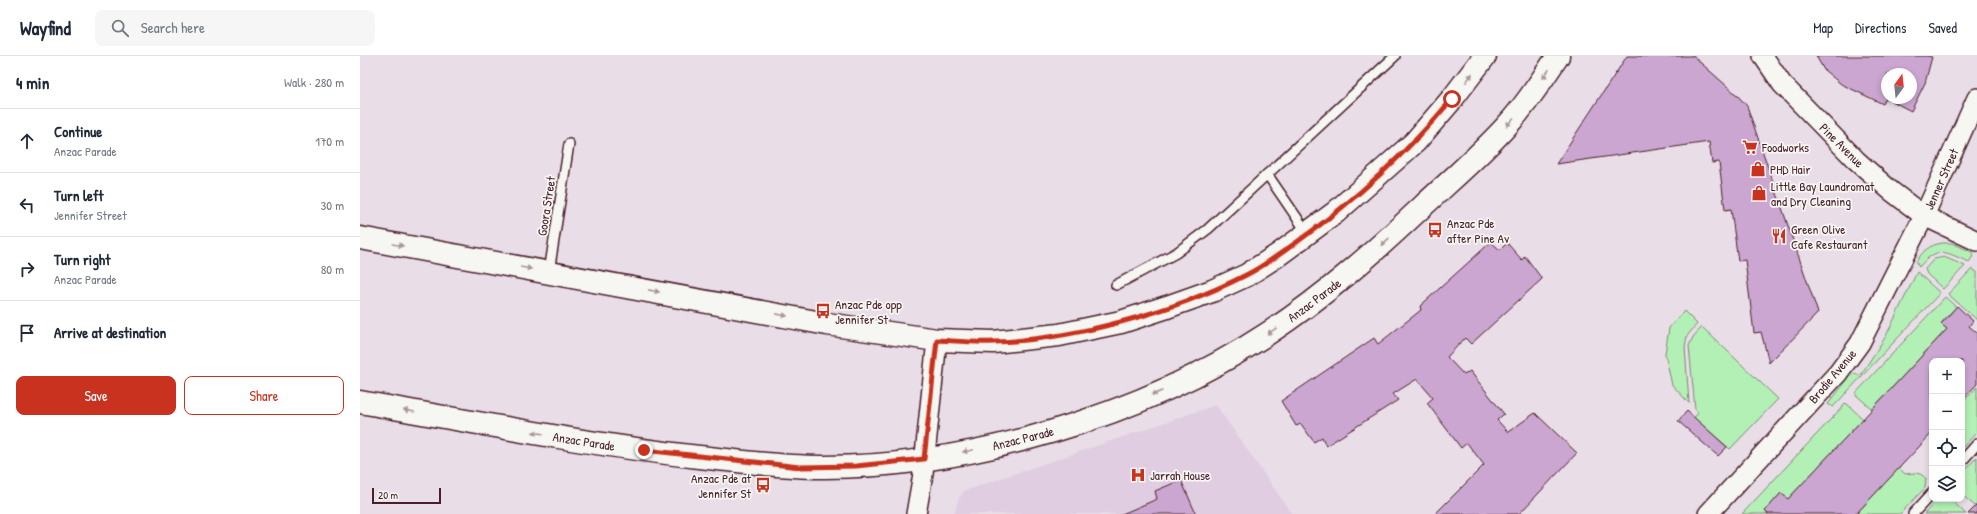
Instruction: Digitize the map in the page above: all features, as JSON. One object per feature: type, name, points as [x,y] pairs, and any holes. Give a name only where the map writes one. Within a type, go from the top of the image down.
[{"type":"main road","points":[[360,238],[827,324],[937,340],[993,342],[1018,341],[1059,335],[1121,322],[1212,291],[1247,275],[1308,234],[1369,184],[1415,142],[1452,99],[1485,56]]},
{"type":"main road","name":"Anzac Parade","points":[[360,402],[627,448],[715,459],[824,467],[924,459],[1001,444],[1087,421],[1164,390],[1195,375],[1266,336],[1295,315],[1359,265],[1484,149],[1513,119],[1558,56]]},
{"type":"street","name":"Pine Avenue","points":[[1763,56],[1782,84],[1856,160],[1891,191],[1924,216],[1977,241]]},
{"type":"street","name":"Jenner Street","points":[[1924,216],[1977,98]]},
{"type":"street","name":"Brodie Avenue","points":[[1708,514],[1834,377],[1854,352],[1874,319],[1924,216]]},
{"type":"street","points":[[916,514],[924,459],[937,340]]},
{"type":"lane","points":[[1116,285],[1160,262],[1190,243],[1230,210],[1267,174],[1396,56]]},
{"type":"lane","name":"Goora Street","points":[[549,272],[569,144]]},
{"type":"lane","points":[[1267,174],[1308,234]]},
{"type":"lane","points":[[1965,458],[1977,444]]},
{"type":"lane","points":[[1913,514],[1929,496]]},
{"type":"shaded area","name":"Jarrah House","points":[[1216,405],[1292,514],[954,514],[959,498],[964,491]]},
{"type":"green space","points":[[1952,243],[1972,252],[1973,256],[1969,262],[1948,253],[1937,253],[1931,256],[1919,267],[1916,262],[1921,255],[1933,245]]},
{"type":"green space","points":[[1944,257],[1965,266],[1943,289],[1927,274],[1925,269],[1934,259]]},
{"type":"green space","points":[[1972,269],[1977,272],[1977,320],[1948,294]]},
{"type":"green space","points":[[1917,272],[1940,293],[1833,407],[1828,404],[1853,373],[1860,376],[1886,336]]},
{"type":"green space","points":[[1945,297],[1956,307],[1941,323],[1947,329],[1872,409],[1855,394]]},
{"type":"green space","points":[[1684,311],[1697,324],[1687,336],[1685,347],[1689,403],[1672,385],[1665,354],[1669,328]]},
{"type":"green space","points":[[1702,327],[1778,399],[1730,449],[1694,418],[1698,413],[1695,409],[1689,346],[1693,337]]},
{"type":"green space","points":[[1977,387],[1977,432],[1965,445],[1965,430],[1965,400]]},
{"type":"green space","points":[[1846,403],[1863,419],[1788,499],[1781,493],[1765,511],[1768,514],[1742,514]]},
{"type":"green space","points":[[1977,457],[1977,505],[1975,506],[1965,498],[1965,470]]},
{"type":"green space","points":[[1899,468],[1905,474],[1917,473],[1924,476],[1926,479],[1925,488],[1900,514],[1856,514]]},
{"type":"green space","points":[[1935,502],[1953,502],[1966,514],[1924,514]]},
{"type":"building","points":[[1627,56],[1693,56],[1737,95],[1747,106],[1818,313],[1769,363],[1761,332],[1754,333],[1745,260],[1738,261],[1731,209],[1725,210],[1719,162],[1712,163],[1709,142],[1556,164]]},
{"type":"building","points":[[1816,56],[1932,57],[1925,83],[1917,99],[1917,68],[1881,68],[1881,103],[1841,84],[1824,70]]},
{"type":"building","points":[[1898,104],[1914,104],[1911,111]]},
{"type":"building","points":[[1491,242],[1500,250],[1507,243],[1522,260],[1525,256],[1542,279],[1471,344],[1465,338],[1447,357],[1464,375],[1470,371],[1504,414],[1497,420],[1508,432],[1535,413],[1577,453],[1519,514],[1435,514],[1484,465],[1467,443],[1461,448],[1427,403],[1433,398],[1417,379],[1393,394],[1398,400],[1326,446],[1322,437],[1314,442],[1301,424],[1296,426],[1281,401],[1374,338],[1378,344],[1421,310],[1420,306]]},
{"type":"building","points":[[1957,306],[1973,321],[1969,326],[1977,333],[1977,384],[1965,397],[1965,358],[1929,358],[1929,436],[1856,514],[1768,514],[1765,511],[1781,493],[1788,499],[1947,329],[1941,324]]},
{"type":"building","points":[[1687,411],[1727,447],[1718,456],[1678,421]]},
{"type":"building","points":[[1181,480],[1196,514],[1122,514],[1157,499],[1155,491]]},
{"type":"building","points":[[1977,505],[1977,514],[1968,514]]},
{"type":"place","name":"Foodworks","points":[[1750,147]]},
{"type":"place","name":"PHD Hair","points":[[1758,169]]},
{"type":"place","name":"Little Bay Laundromat and Dry Cleaning","points":[[1759,193]]},
{"type":"place","name":"Anzac Pde after Pine Av","points":[[1435,230]]},
{"type":"place","name":"Green Olive Cafe Restaurant","points":[[1779,236]]},
{"type":"place","name":"Anzac Pde opp Jennifer St","points":[[823,311]]},
{"type":"place","name":"Jarrah House","points":[[1138,475]]},
{"type":"place","name":"Anzac Pde at Jennifer St","points":[[763,485]]},
{"type":"route","points":[[644,450],[715,459],[800,467],[856,466],[924,459],[937,340],[993,342],[1018,341],[1094,328],[1121,322],[1167,307],[1212,291],[1247,275],[1308,234],[1374,180],[1415,142],[1452,99]]}]
